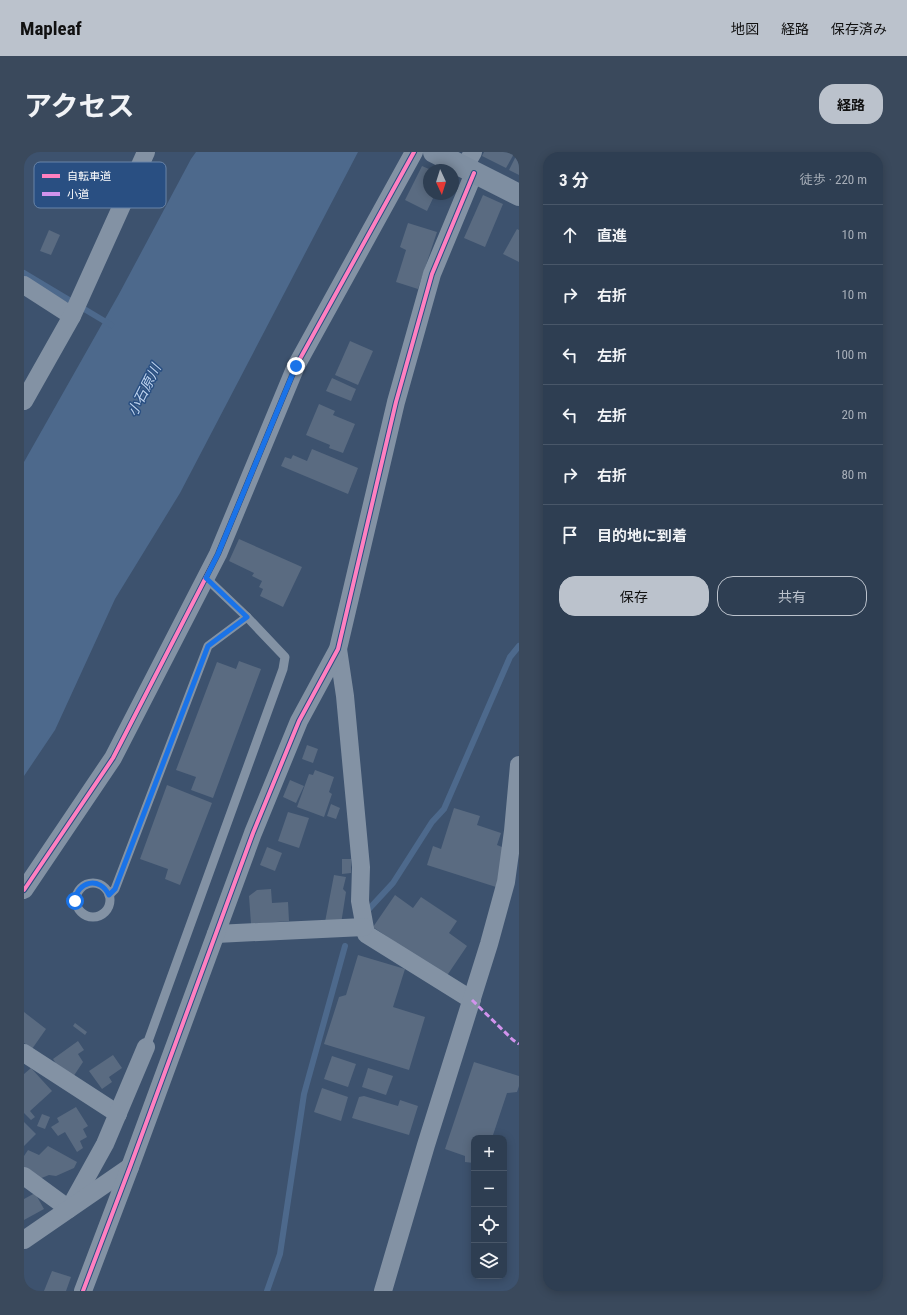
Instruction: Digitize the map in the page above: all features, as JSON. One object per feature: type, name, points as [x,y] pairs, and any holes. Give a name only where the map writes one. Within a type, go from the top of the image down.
[{"type":"main road","points":[[434,152],[471,164],[519,196]]},
{"type":"street","points":[[141,162],[146,152]]},
{"type":"street","points":[[24,890],[113,758],[218,554],[296,366],[414,152]]},
{"type":"street","points":[[83,1291],[253,833],[299,721],[338,649],[396,402],[432,274],[471,164]]},
{"type":"street","points":[[24,400],[72,316],[121,208]]},
{"type":"street","points":[[24,285],[72,316]]},
{"type":"street","points":[[338,649],[346,696],[361,867],[360,901],[366,934],[472,1000]]},
{"type":"street","points":[[383,1291],[426,1145],[489,944],[506,882],[513,831],[519,765]]},
{"type":"street","points":[[216,934],[364,927]]},
{"type":"street","points":[[69,1209],[105,1144],[146,1047]]},
{"type":"street","points":[[24,1053],[118,1114]]},
{"type":"street","points":[[24,1240],[130,1167]]},
{"type":"street","points":[[24,1176],[69,1209]]},
{"type":"lane","points":[[146,1047],[283,669],[285,657],[247,617],[206,578]]},
{"type":"lane","points":[[109,895],[115,889],[208,646],[247,617]]},
{"type":"water","name":"小石原川","points":[[196,152],[358,152],[180,493],[115,599],[55,730],[24,776],[24,462],[119,294]]},
{"type":"building","points":[[484,152],[515,152],[506,168],[482,156]]},
{"type":"building","points":[[519,152],[519,175],[509,170]]},
{"type":"building","points":[[423,166],[423,200],[432,200],[427,211],[405,200]]},
{"type":"building","points":[[483,195],[503,204],[485,247],[464,238]]},
{"type":"building","points":[[408,223],[437,232],[418,289],[396,282],[406,250],[400,247]]},
{"type":"building","points":[[517,229],[519,230],[519,262],[503,254]]},
{"type":"building","points":[[49,230],[60,235],[51,255],[40,251]]},
{"type":"building","points":[[350,341],[373,351],[358,385],[335,375]]},
{"type":"building","points":[[332,378],[356,389],[351,401],[326,391]]},
{"type":"building","points":[[319,404],[335,411],[333,415],[355,424],[343,453],[329,448],[330,445],[306,435]]},
{"type":"building","points":[[312,449],[358,468],[348,494],[281,466],[285,457],[291,459],[293,455],[307,461]]},
{"type":"building","points":[[239,539],[302,567],[283,607],[260,596],[263,589],[259,587],[262,581],[252,576],[254,573],[229,561]]},
{"type":"building","points":[[239,661],[261,669],[213,798],[191,790],[196,777],[176,770],[217,662],[236,669]]},
{"type":"building","points":[[307,745],[318,749],[313,763],[302,759]]},
{"type":"building","points":[[315,770],[334,777],[329,792],[332,794],[324,817],[297,807],[309,774],[313,775]]},
{"type":"building","points":[[290,780],[304,786],[296,803],[283,797]]},
{"type":"building","points":[[167,785],[212,803],[180,885],[165,879],[168,869],[140,859]]},
{"type":"building","points":[[331,804],[340,808],[336,819],[327,816]]},
{"type":"building","points":[[454,808],[480,816],[477,825],[501,833],[497,845],[507,849],[496,887],[427,865],[433,846],[441,849]]},
{"type":"building","points":[[288,812],[309,818],[299,848],[278,841]]},
{"type":"building","points":[[267,847],[282,853],[275,871],[260,865]]},
{"type":"building","points":[[342,859],[351,859],[351,873],[342,874]]},
{"type":"building","points":[[334,875],[346,877],[343,889],[346,892],[341,924],[325,922]]},
{"type":"building","points":[[271,889],[272,903],[288,902],[289,921],[251,924],[249,896],[257,890]]},
{"type":"building","points":[[395,895],[413,908],[421,897],[457,921],[449,933],[467,946],[446,977],[373,927]]},
{"type":"building","points":[[358,955],[405,969],[393,1007],[425,1017],[409,1070],[324,1044],[339,997],[346,995]]},
{"type":"building","points":[[24,1012],[46,1029],[32,1049],[24,1043]]},
{"type":"building","points":[[75,1023],[87,1032],[85,1035],[73,1026]]},
{"type":"building","points":[[78,1041],[84,1050],[78,1054],[83,1062],[73,1077],[64,1077],[53,1059]]},
{"type":"building","points":[[113,1055],[122,1068],[109,1077],[112,1082],[102,1089],[89,1071]]},
{"type":"building","points":[[332,1056],[356,1064],[348,1087],[324,1079]]},
{"type":"building","points":[[474,1062],[519,1076],[519,1086],[517,1092],[507,1093],[493,1135],[471,1135],[471,1163],[465,1162],[465,1156],[445,1149]]},
{"type":"building","points":[[31,1068],[52,1091],[30,1111],[35,1117],[31,1120],[24,1113],[24,1074]]},
{"type":"building","points":[[368,1068],[393,1076],[386,1095],[362,1087]]},
{"type":"building","points":[[322,1088],[348,1097],[341,1121],[314,1112]]},
{"type":"building","points":[[364,1096],[398,1106],[400,1100],[418,1106],[409,1135],[352,1118],[359,1097]]},
{"type":"building","points":[[76,1107],[88,1126],[83,1129],[87,1137],[80,1141],[83,1148],[77,1152],[65,1132],[58,1136],[51,1127],[59,1122],[57,1118]]},
{"type":"building","points":[[42,1114],[50,1117],[45,1129],[37,1126]]},
{"type":"building","points":[[24,1122],[36,1134],[24,1146]]},
{"type":"building","points":[[48,1146],[77,1162],[74,1168],[56,1176],[49,1175],[39,1179],[24,1169],[24,1156],[28,1150],[39,1155]]},
{"type":"building","points":[[35,1193],[44,1209],[24,1220],[24,1199]]},
{"type":"building","points":[[52,1271],[71,1277],[66,1291],[44,1291]]},
{"type":"waterway","points":[[24,273],[111,325]]},
{"type":"waterway","points":[[368,910],[393,883],[432,822],[444,809],[510,657],[519,646]]},
{"type":"waterway","points":[[267,1291],[280,1254],[304,1094],[345,946]]},
{"type":"marked path","points":[[472,1000],[519,1044]]},
{"type":"cycle path","points":[[24,890],[113,758],[218,554],[296,366],[414,152]]},
{"type":"cycle path","points":[[83,1291],[253,833],[299,721],[338,649],[396,402],[432,274],[474,173]]},
{"type":"route","points":[[75,901],[78,890],[87,884],[92,883],[102,886],[109,895],[115,889],[208,646],[247,617],[206,578],[218,554],[296,366]]}]
